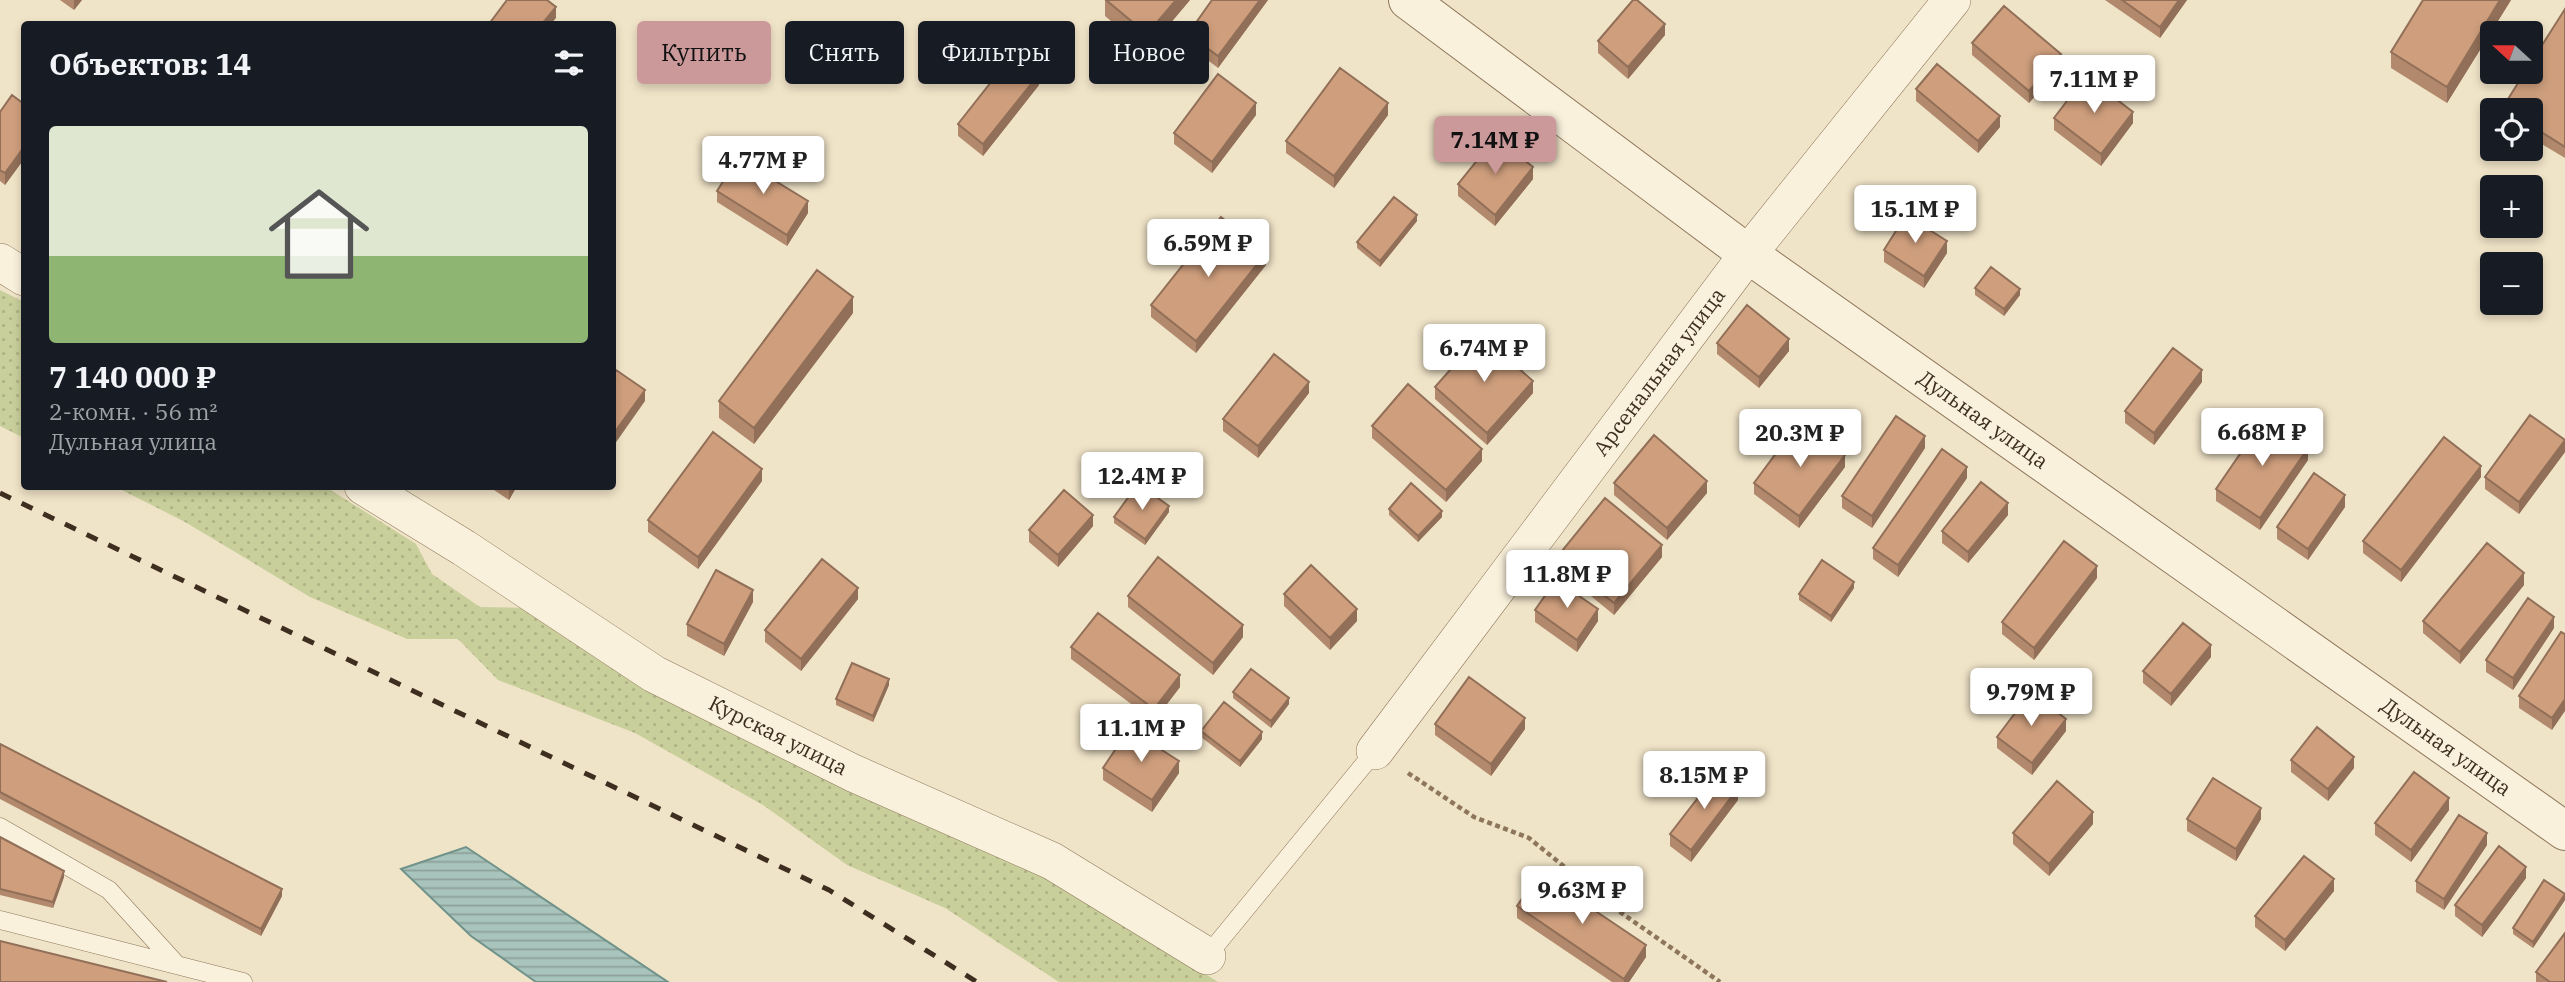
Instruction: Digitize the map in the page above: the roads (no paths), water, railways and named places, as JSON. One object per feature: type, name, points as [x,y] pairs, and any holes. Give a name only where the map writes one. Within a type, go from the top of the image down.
[{"type":"street","name":"Дульная улица","points":[[1408,0],[1748,254],[2565,831]]},
{"type":"street","name":"Арсенальная улица","points":[[1375,751],[1748,254],[1952,0]]},
{"type":"street","points":[[0,262],[21,275]]},
{"type":"street","name":"Курская улица","points":[[370,490],[464,548],[654,674],[853,773],[1052,862],[1207,956]]},
{"type":"lane","points":[[1207,956],[1375,751]]},
{"type":"lane","points":[[0,827],[109,890],[178,965]]},
{"type":"lane","points":[[0,920],[243,982]]},
{"type":"water","points":[[466,847],[668,982],[536,982],[471,936],[401,869]]},
{"type":"railway","points":[[0,493],[829,890],[977,982]]}]
